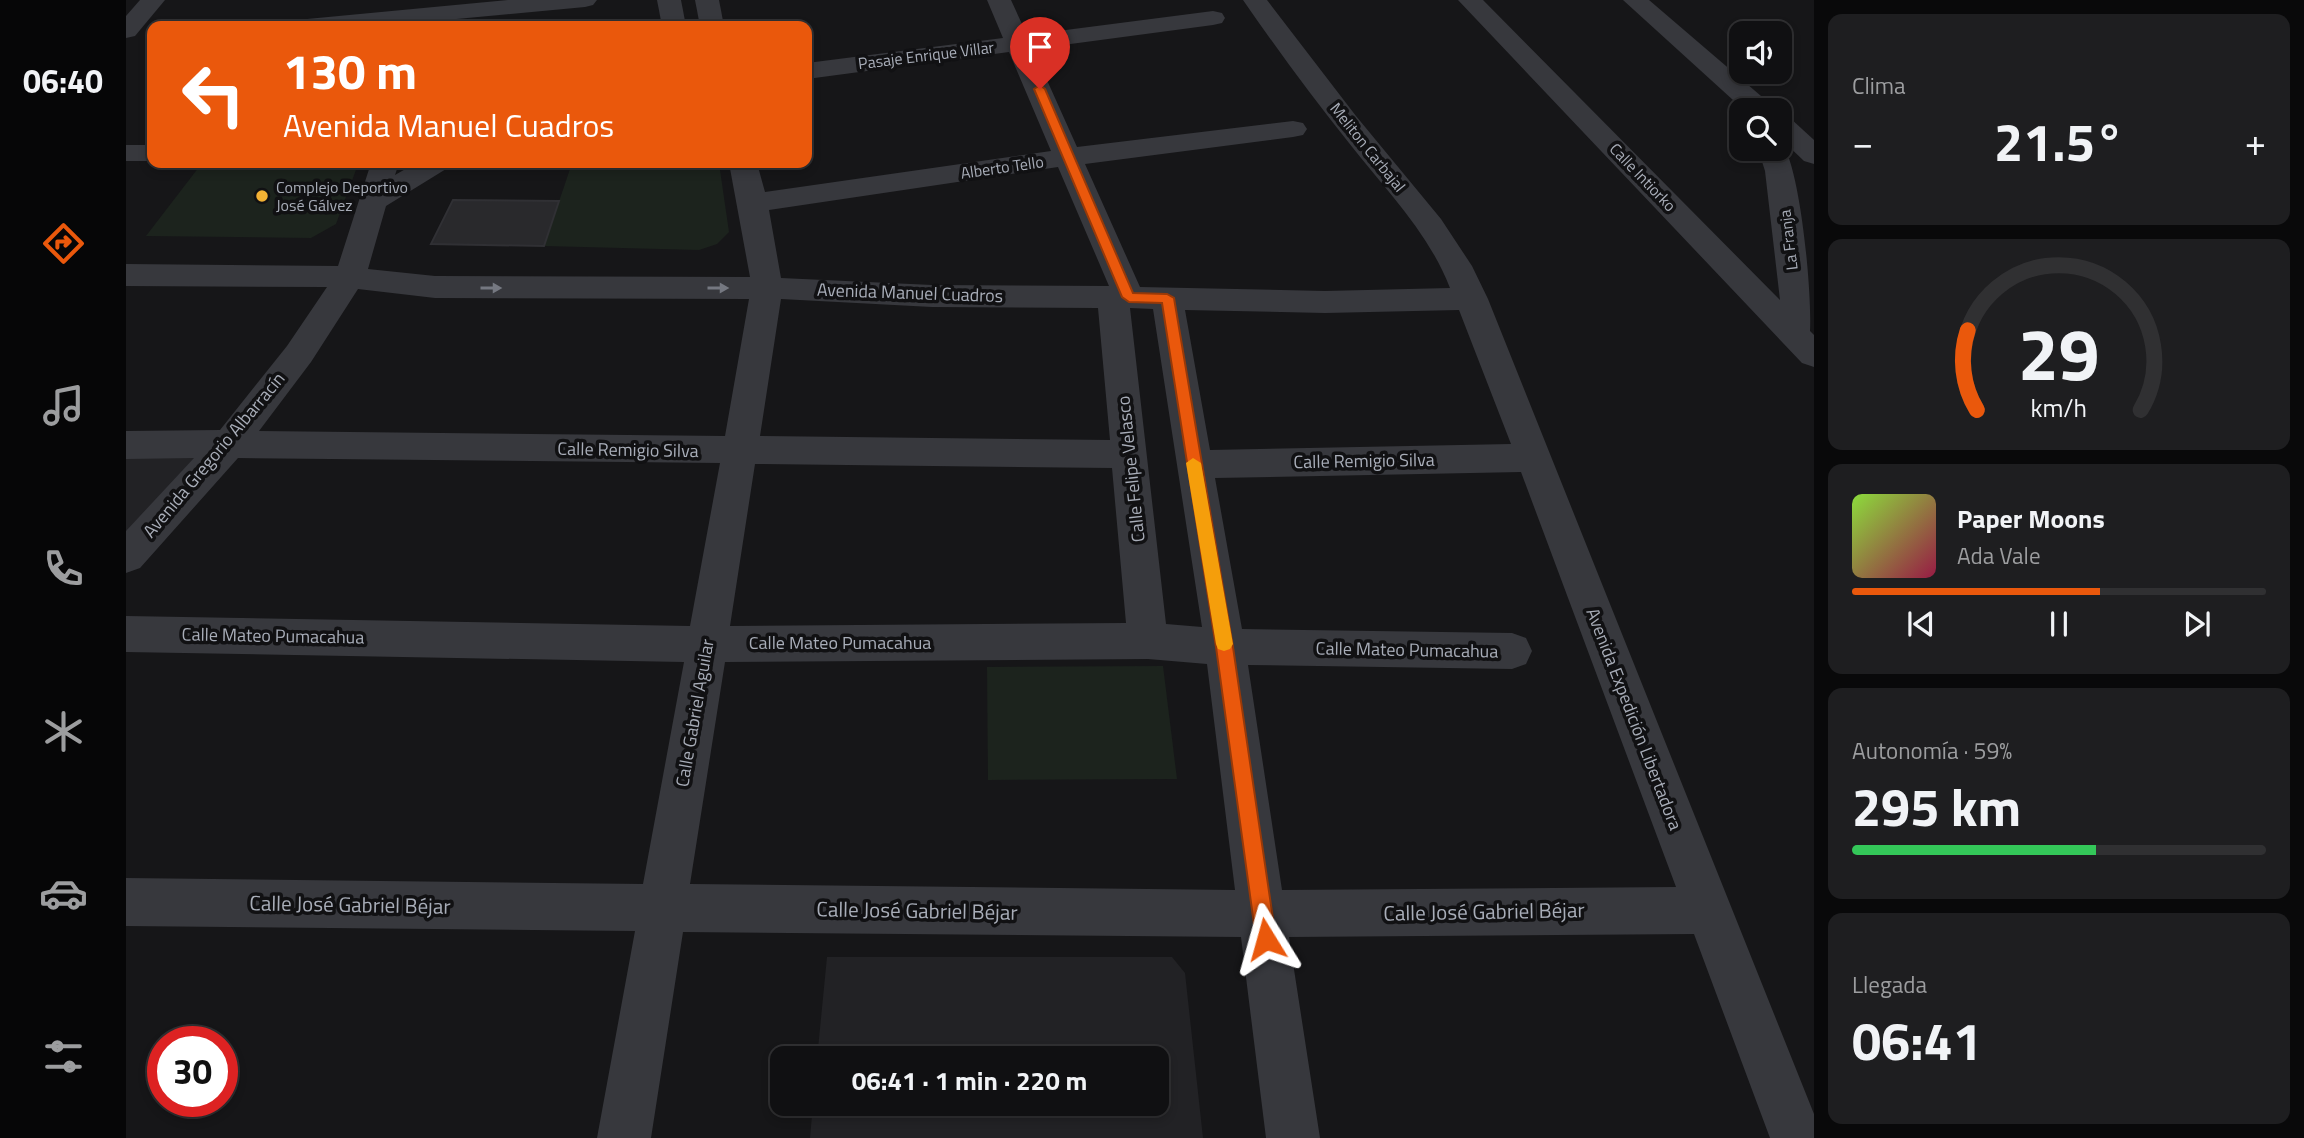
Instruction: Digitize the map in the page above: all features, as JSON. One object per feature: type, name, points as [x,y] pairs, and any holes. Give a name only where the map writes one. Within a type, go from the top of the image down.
[{"type":"street","points":[[126,31],[153,0]]},
{"type":"street","points":[[371,21],[585,0]]},
{"type":"street","points":[[669,0],[673,21]]},
{"type":"street","points":[[707,0],[711,21]]},
{"type":"street","name":"Calle Felipe Velasco","points":[[999,0],[1069,157],[1121,297],[1130,454],[1148,642]]},
{"type":"street","name":"Meliton Carbajal","points":[[1255,0],[1346,122],[1431,226],[1457,266],[1472,299]]},
{"type":"street","name":"Calle Intiorko","points":[[1470,0],[1814,355]]},
{"type":"street","points":[[1635,0],[1747,98]]},
{"type":"street","name":"Pasaje Enrique Villar","points":[[812,70],[1213,18]]},
{"type":"street","points":[[126,39],[147,37]]},
{"type":"street","name":"Alberto Tello","points":[[753,203],[1069,157],[1293,129]]},
{"type":"street","points":[[1792,135],[1814,155]]},
{"type":"street","points":[[126,153],[147,153]]},
{"type":"street","name":"La Franja","points":[[1775,161],[1796,299],[1794,333]]},
{"type":"street","name":"Avenida Gregorio Albarracín","points":[[126,557],[229,444],[299,354],[350,277],[383,168]]},
{"type":"street","points":[[373,201],[428,168]]},
{"type":"street","name":"Calle Gabriel Aguilar","points":[[624,1138],[739,451],[765,275],[744,168]]},
{"type":"street","name":"Avenida Manuel Cuadros","points":[[126,273],[350,277],[435,287],[765,275],[932,296],[1325,302],[1472,299]]},
{"type":"street","points":[[1167,298],[1225,647],[1293,1138]]},
{"type":"street","name":"Avenida Expedición Libertadora","points":[[1472,299],[1797,1138]]},
{"type":"street","name":"Calle Remigio Silva","points":[[126,445],[1130,454]]},
{"type":"street","name":"Calle Remigio Silva","points":[[1194,464],[1535,458]]},
{"type":"street","name":"Calle Mateo Pumacahua","points":[[126,634],[707,644],[1148,642],[1225,647],[1512,651]]},
{"type":"street","name":"Calle José Gabriel Béjar","points":[[126,902],[1263,914],[1708,910]]},
{"type":"shaded area","name":"Complejo Deportivo José Gálvez","points":[[198,168],[357,168],[336,224],[311,238],[146,236]]},
{"type":"shaded area","points":[[570,168],[720,168],[729,232],[717,244],[699,250],[544,246]]},
{"type":"shaded area","points":[[126,455],[204,456],[126,543]]},
{"type":"shaded area","points":[[1163,666],[1177,779],[988,780],[987,667]]},
{"type":"shaded area","points":[[827,957],[1172,957],[1185,973],[1203,1138],[810,1138],[812,1116],[1169,1116],[1169,1046],[818,1046]]},
{"type":"building","points":[[453,200],[559,201],[544,246],[431,244]]},
{"type":"slow traffic","points":[[1193,463],[1224,644]]},
{"type":"place","name":"Complejo Deportivo José Gálvez","points":[[262,196]]},
{"type":"route","points":[[1040,89],[1129,297],[1167,298],[1225,647],[1266,939]]}]
